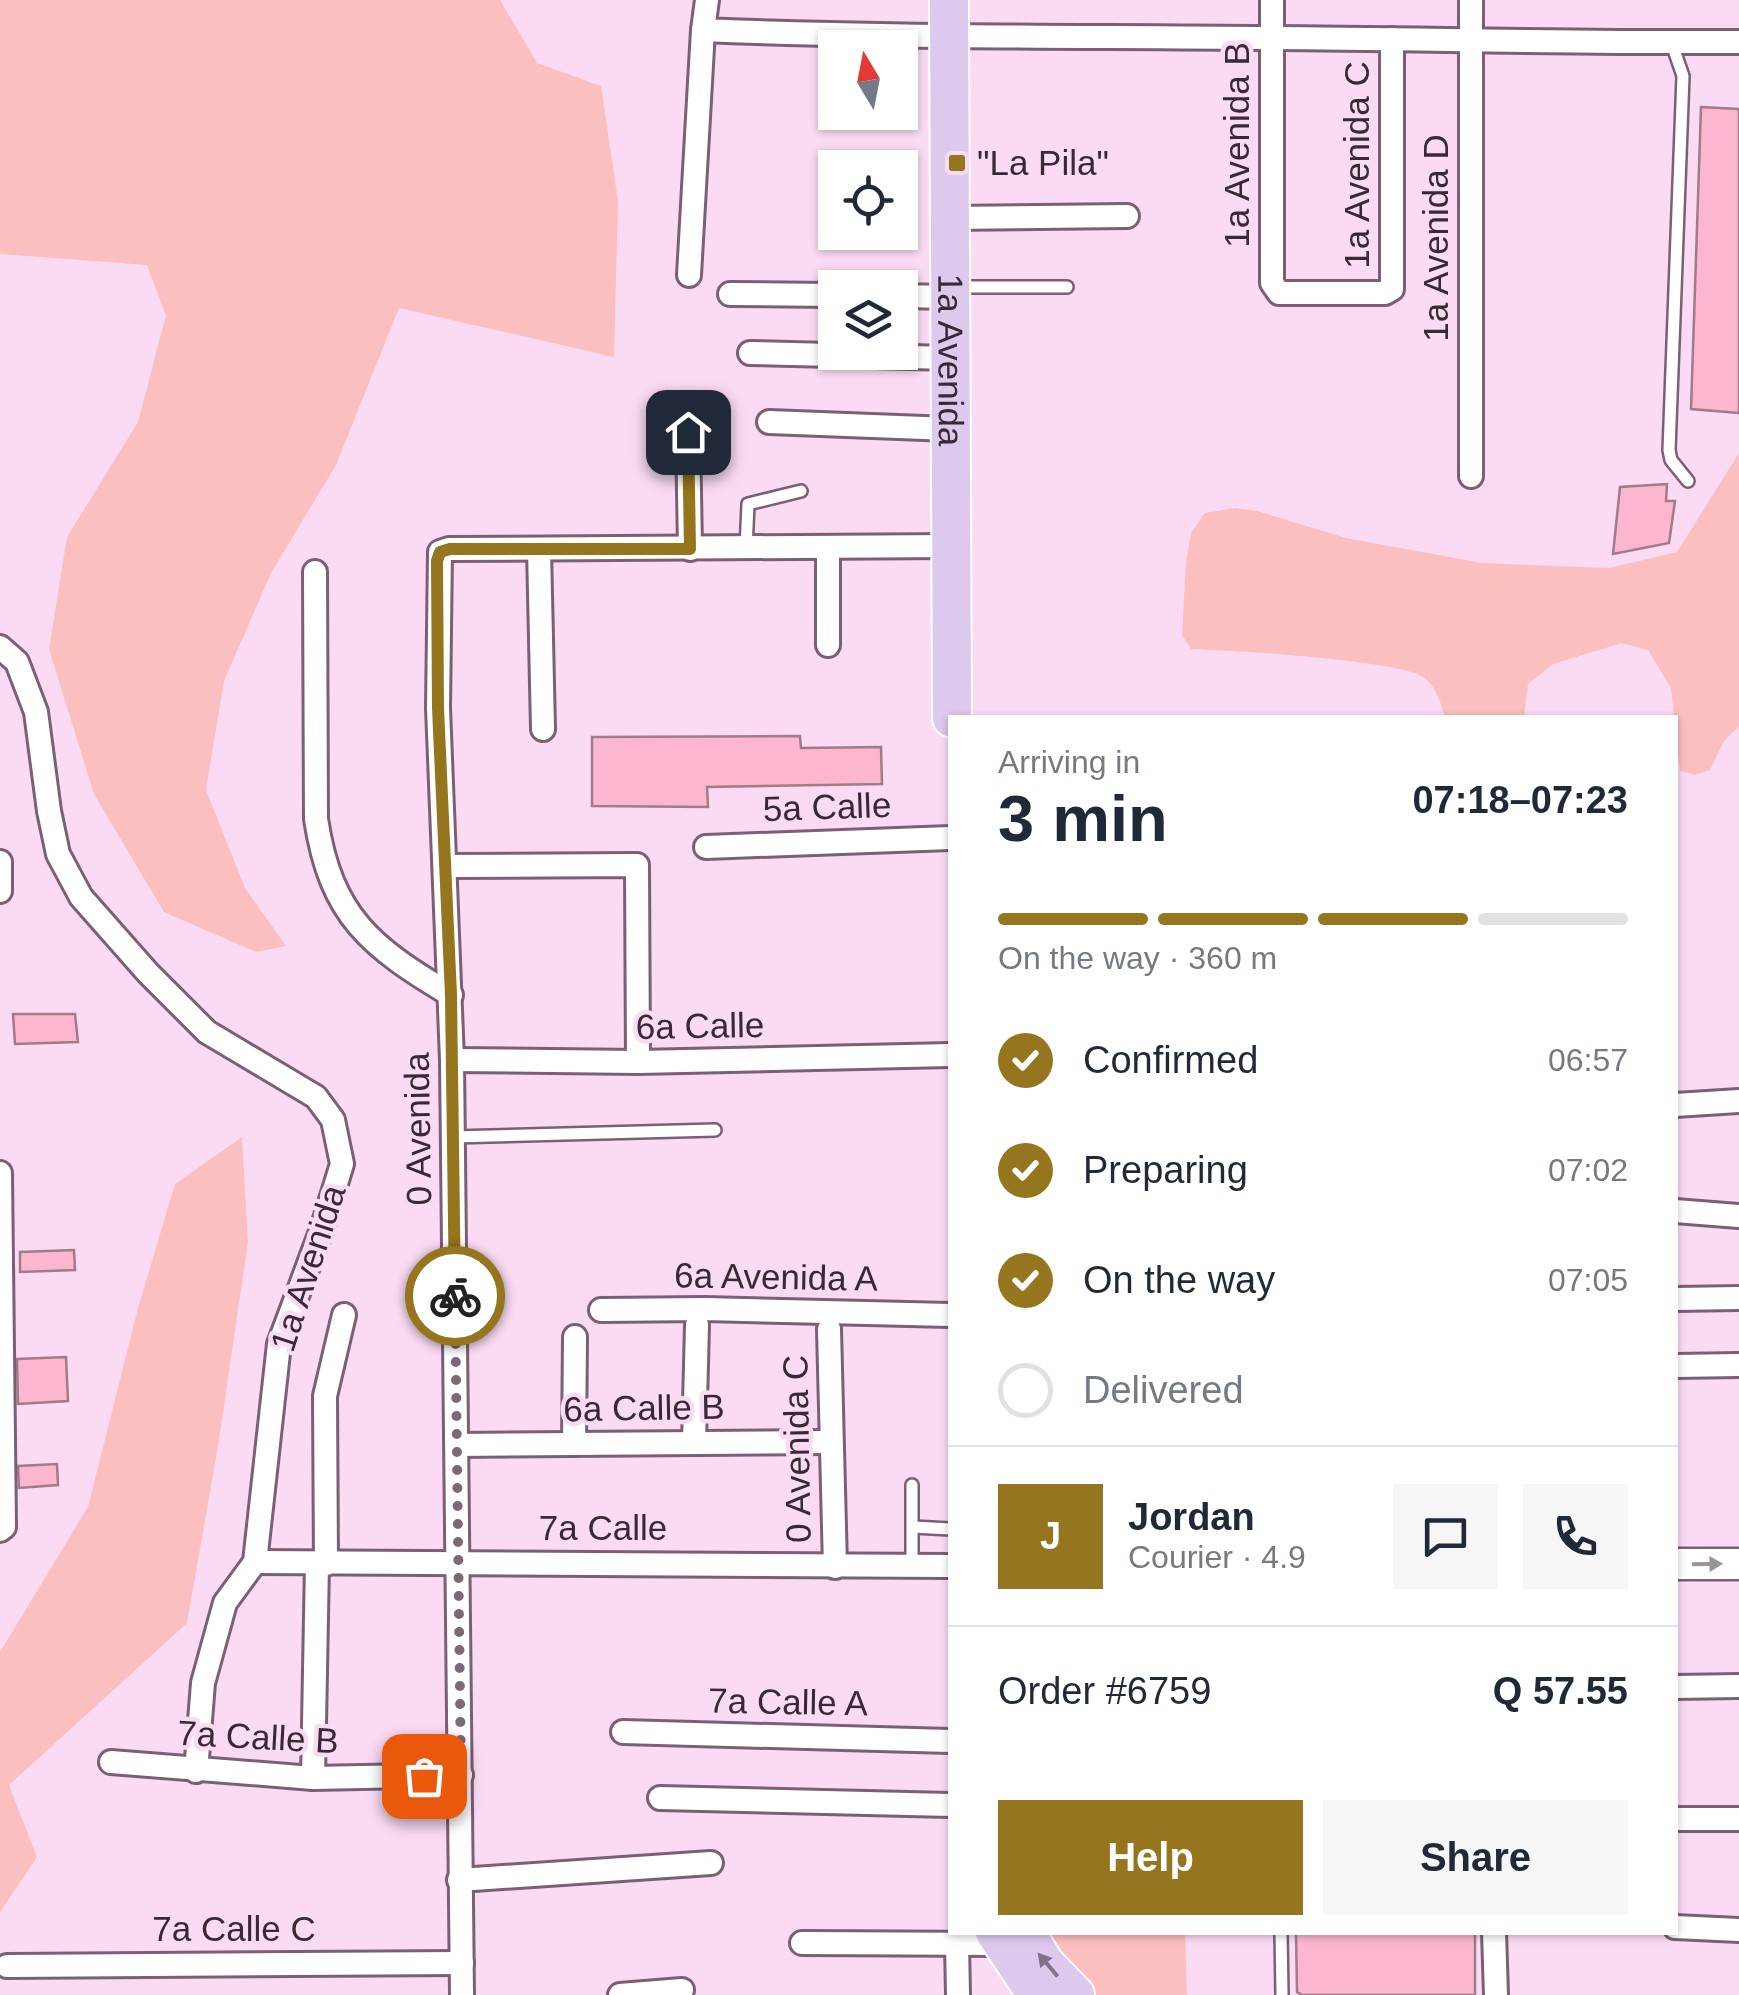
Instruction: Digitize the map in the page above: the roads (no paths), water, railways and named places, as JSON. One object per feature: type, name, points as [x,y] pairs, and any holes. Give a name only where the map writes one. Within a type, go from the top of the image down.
[{"type":"main road","name":"1a Avenida","points":[[949,18],[952,715]]},
{"type":"main road","points":[[1007,1936],[1037,1995]]},
{"type":"main road","points":[[1007,1936],[1045,1964],[1075,1995]]},
{"type":"street","points":[[689,275],[707,0]]},
{"type":"street","name":"1a Avenida B","points":[[1272,0],[1274,288],[1280,293],[1390,292]]},
{"type":"street","name":"1a Avenida D","points":[[1471,0],[1471,476]]},
{"type":"street","points":[[703,30],[774,32],[949,18],[1271,38],[1470,43],[1739,42]]},
{"type":"street","name":"1a Avenida C","points":[[1390,292],[1392,39]]},
{"type":"street","points":[[948,218],[1127,216]]},
{"type":"street","points":[[918,294],[948,292]]},
{"type":"street","points":[[730,294],[818,295]]},
{"type":"street","points":[[750,352],[949,358]]},
{"type":"street","points":[[769,422],[950,429]]},
{"type":"street","points":[[688,432],[690,549]]},
{"type":"street","points":[[543,730],[538,549],[952,546]]},
{"type":"street","points":[[828,548],[828,645]]},
{"type":"street","name":"0 Avenida","points":[[462,1995],[451,995],[438,708],[437,561],[440,552],[450,549],[538,549]]},
{"type":"street","points":[[314,572],[316,820],[322,857],[336,892],[362,933],[396,962],[451,995]]},
{"type":"street","name":"1a Avenida","points":[[0,647],[17,662],[36,712],[48,811],[58,854],[81,897],[148,973],[208,1032],[316,1096],[332,1120],[342,1164],[278,1344],[255,1562]]},
{"type":"street","name":"5a Calle","points":[[706,847],[948,838]]},
{"type":"street","points":[[0,862],[0,890]]},
{"type":"street","points":[[445,866],[637,864],[638,1062]]},
{"type":"street","name":"6a Calle","points":[[452,1060],[638,1062],[948,1054]]},
{"type":"street","points":[[1678,1105],[1739,1100]]},
{"type":"street","points":[[0,1173],[4,1527],[0,1530]]},
{"type":"street","points":[[1678,1211],[1739,1216]]},
{"type":"street","points":[[1678,1299],[1739,1298]]},
{"type":"street","name":"6a Avenida A","points":[[602,1310],[705,1308],[948,1315]]},
{"type":"street","points":[[313,1778],[326,1396],[344,1315]]},
{"type":"street","points":[[694,1442],[698,1325]]},
{"type":"street","name":"0 Avenida C","points":[[829,1329],[835,1567]]},
{"type":"street","points":[[574,1444],[575,1337]]},
{"type":"street","points":[[1678,1366],[1739,1365]]},
{"type":"street","name":"6a Calle B","points":[[457,1445],[831,1442]]},
{"type":"street","points":[[196,1771],[203,1683],[225,1603],[255,1562]]},
{"type":"street","name":"7a Calle","points":[[255,1562],[948,1566]]},
{"type":"street","points":[[1678,1564],[1739,1564]]},
{"type":"street","points":[[1678,1686],[1739,1686]]},
{"type":"street","name":"7a Calle A","points":[[623,1732],[948,1741]]},
{"type":"street","name":"7a Calle B","points":[[111,1762],[313,1778],[461,1775]]},
{"type":"street","points":[[660,1798],[948,1804]]},
{"type":"street","points":[[1678,1819],[1739,1820]]},
{"type":"street","points":[[459,1880],[711,1863]]},
{"type":"street","points":[[1678,1928],[1739,1930]]},
{"type":"street","points":[[1494,1935],[1496,1995]]},
{"type":"street","points":[[802,1943],[957,1944],[1007,1936]]},
{"type":"street","points":[[957,1944],[958,1995]]},
{"type":"street","name":"7a Calle C","points":[[7,1966],[462,1963]]},
{"type":"street","points":[[620,1995],[682,1990]]},
{"type":"lane","points":[[1672,44],[1684,76],[1669,450],[1671,460],[1688,480]]},
{"type":"lane","points":[[948,292],[1068,287]]},
{"type":"lane","points":[[746,549],[748,504],[801,491]]},
{"type":"lane","points":[[453,1137],[715,1130]]},
{"type":"lane","points":[[912,1484],[912,1566]]},
{"type":"lane","points":[[913,1528],[948,1529]]},
{"type":"lane","points":[[1281,1935],[1282,1995]]},
{"type":"place","name":"\"La Pila\"","points":[[957,163]]}]
